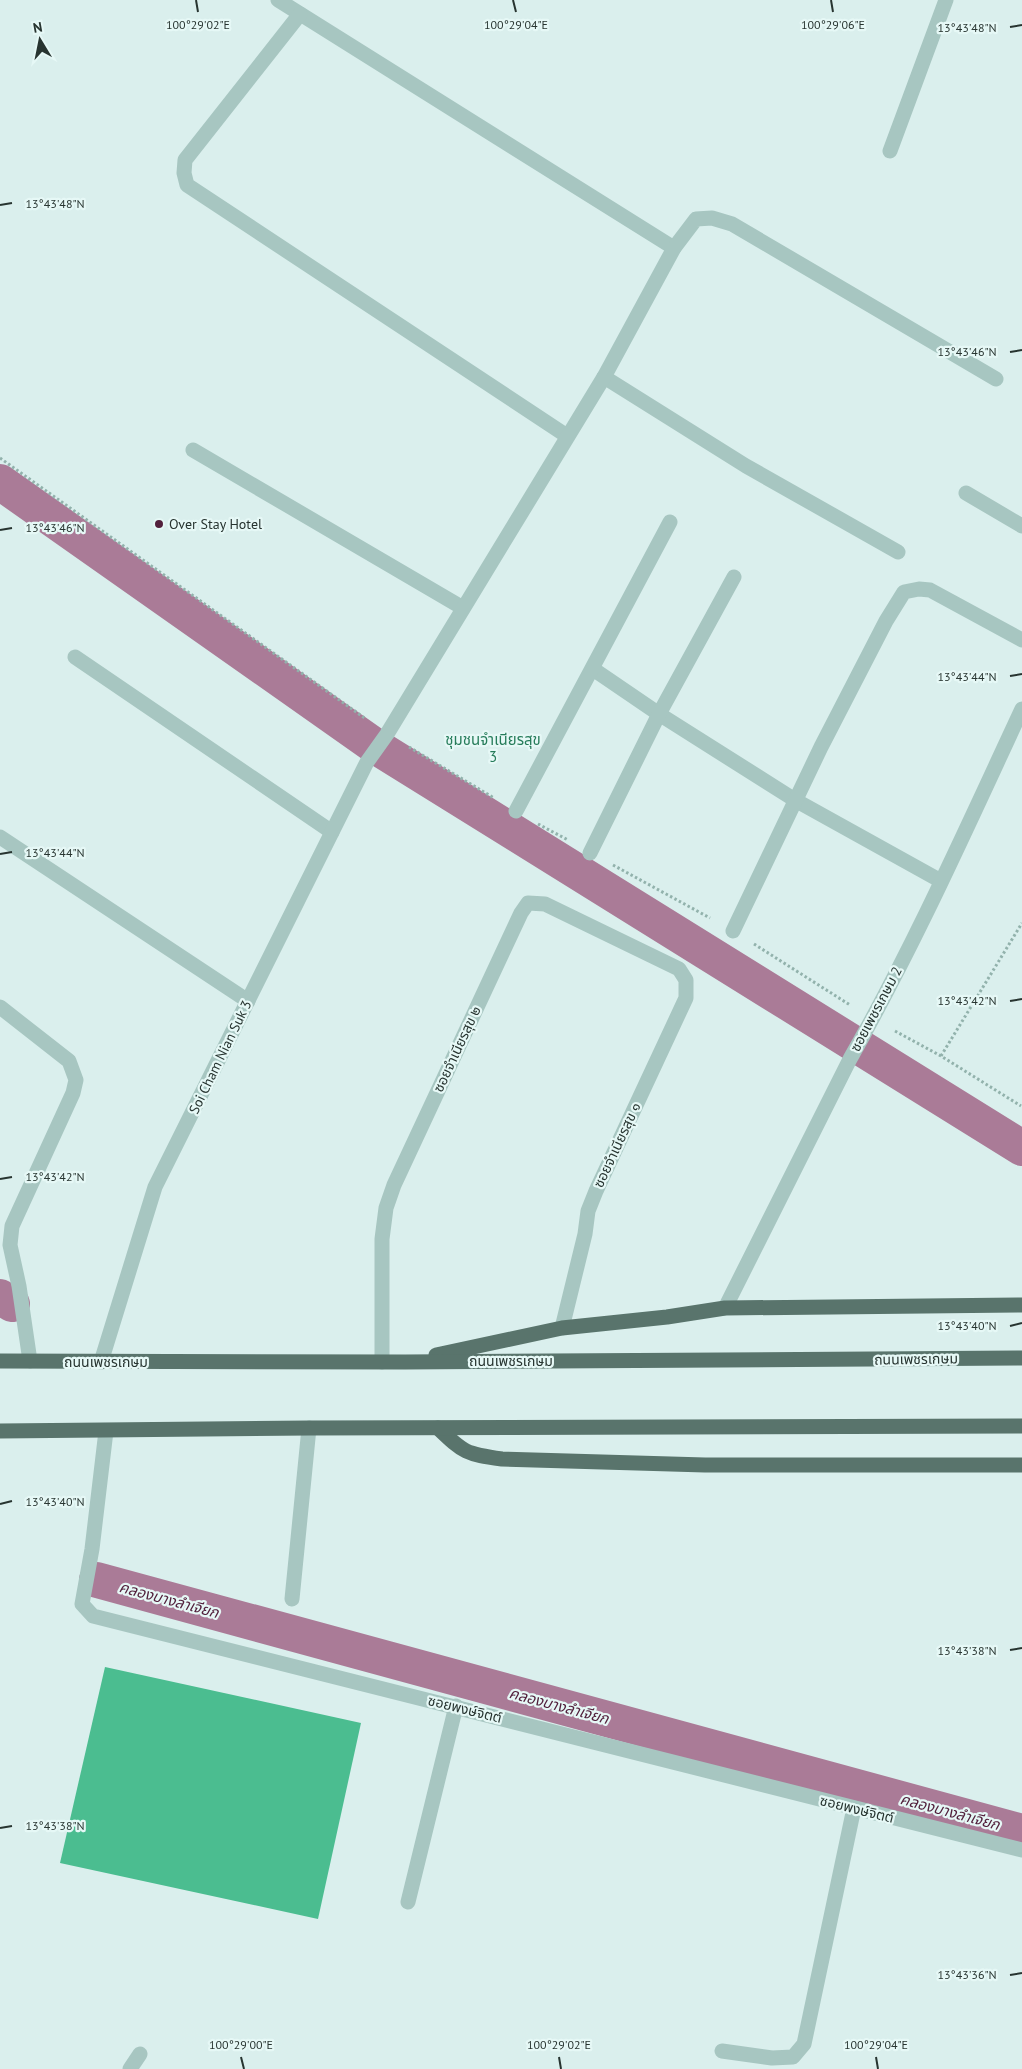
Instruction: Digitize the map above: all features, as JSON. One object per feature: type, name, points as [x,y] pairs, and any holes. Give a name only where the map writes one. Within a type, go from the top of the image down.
[{"type":"main road","points":[[405,1362],[562,1328],[666,1317],[726,1308],[1022,1305]]},
{"type":"main road","name":"ถนนเพชรเกษม","points":[[0,1361],[405,1362],[1022,1358]]},
{"type":"main road","points":[[0,1431],[1022,1426]]},
{"type":"main road","points":[[438,1428],[460,1449],[474,1455],[502,1459],[713,1465],[1022,1465]]},
{"type":"street","points":[[278,0],[674,248]]},
{"type":"street","points":[[890,151],[946,0]]},
{"type":"street","points":[[300,14],[185,160],[184,173],[187,185],[567,436]]},
{"type":"street","name":"Soi Cham Nian Suk 3","points":[[101,1362],[155,1188],[367,762],[604,377],[674,248],[696,219],[712,218],[732,224],[996,379]]},
{"type":"street","points":[[604,377],[746,466],[898,552]]},
{"type":"street","points":[[193,450],[463,608]]},
{"type":"street","points":[[966,493],[1022,526]]},
{"type":"street","points":[[516,811],[670,522]]},
{"type":"street","points":[[590,853],[659,714],[734,577]]},
{"type":"street","points":[[733,931],[795,800],[886,620],[904,592],[919,589],[930,590],[1022,640]]},
{"type":"street","points":[[75,657],[332,832]]},
{"type":"street","points":[[593,669],[659,714],[795,800],[941,881]]},
{"type":"street","name":"ซอยเพชรเกษม 2","points":[[726,1308],[850,1059],[873,1019],[941,881],[1022,709]]},
{"type":"street","points":[[0,837],[248,1001]]},
{"type":"street","name":"ซอยจำเนียรสุข ๒","points":[[382,1362],[382,1239],[386,1208],[394,1185],[521,913],[528,903],[545,904],[679,969]]},
{"type":"street","name":"ซอยจำเนียรสุข ๑","points":[[562,1328],[585,1234],[588,1211],[686,998],[686,980],[679,969]]},
{"type":"street","points":[[0,1007],[68,1061],[76,1080],[73,1093],[12,1226],[10,1245],[19,1286],[30,1362]]},
{"type":"street","points":[[292,1599],[309,1428]]},
{"type":"street","name":"ซอยพงษ์จิตต์","points":[[106,1430],[92,1549],[82,1604],[93,1616],[1022,1850]]},
{"type":"street","points":[[408,1902],[456,1706]]},
{"type":"street","points":[[722,2051],[772,2058],[793,2057],[804,2044],[854,1808]]},
{"type":"street","points":[[130,2069],[140,2054]]},
{"type":"path","points":[[0,458],[384,736],[590,853],[733,931],[873,1019],[942,1056],[1021,1106]]},
{"type":"path","points":[[942,1056],[1022,923]]},
{"type":"building","points":[[105,1667],[361,1723],[318,1919],[60,1863]]},
{"type":"waterway","points":[[0,482],[375,746],[1022,1148]]},
{"type":"waterway","name":"คลองบางลำเจียก","points":[[0,1297],[12,1304]]},
{"type":"waterway","name":"คลองบางลำเจียก","points":[[97,1580],[1022,1832]]},
{"type":"place","name":"Over Stay Hotel","points":[[159,524]]},
{"type":"district","name":"ชุมชนจำเนียรสุข 3","points":[[493,748]]}]
